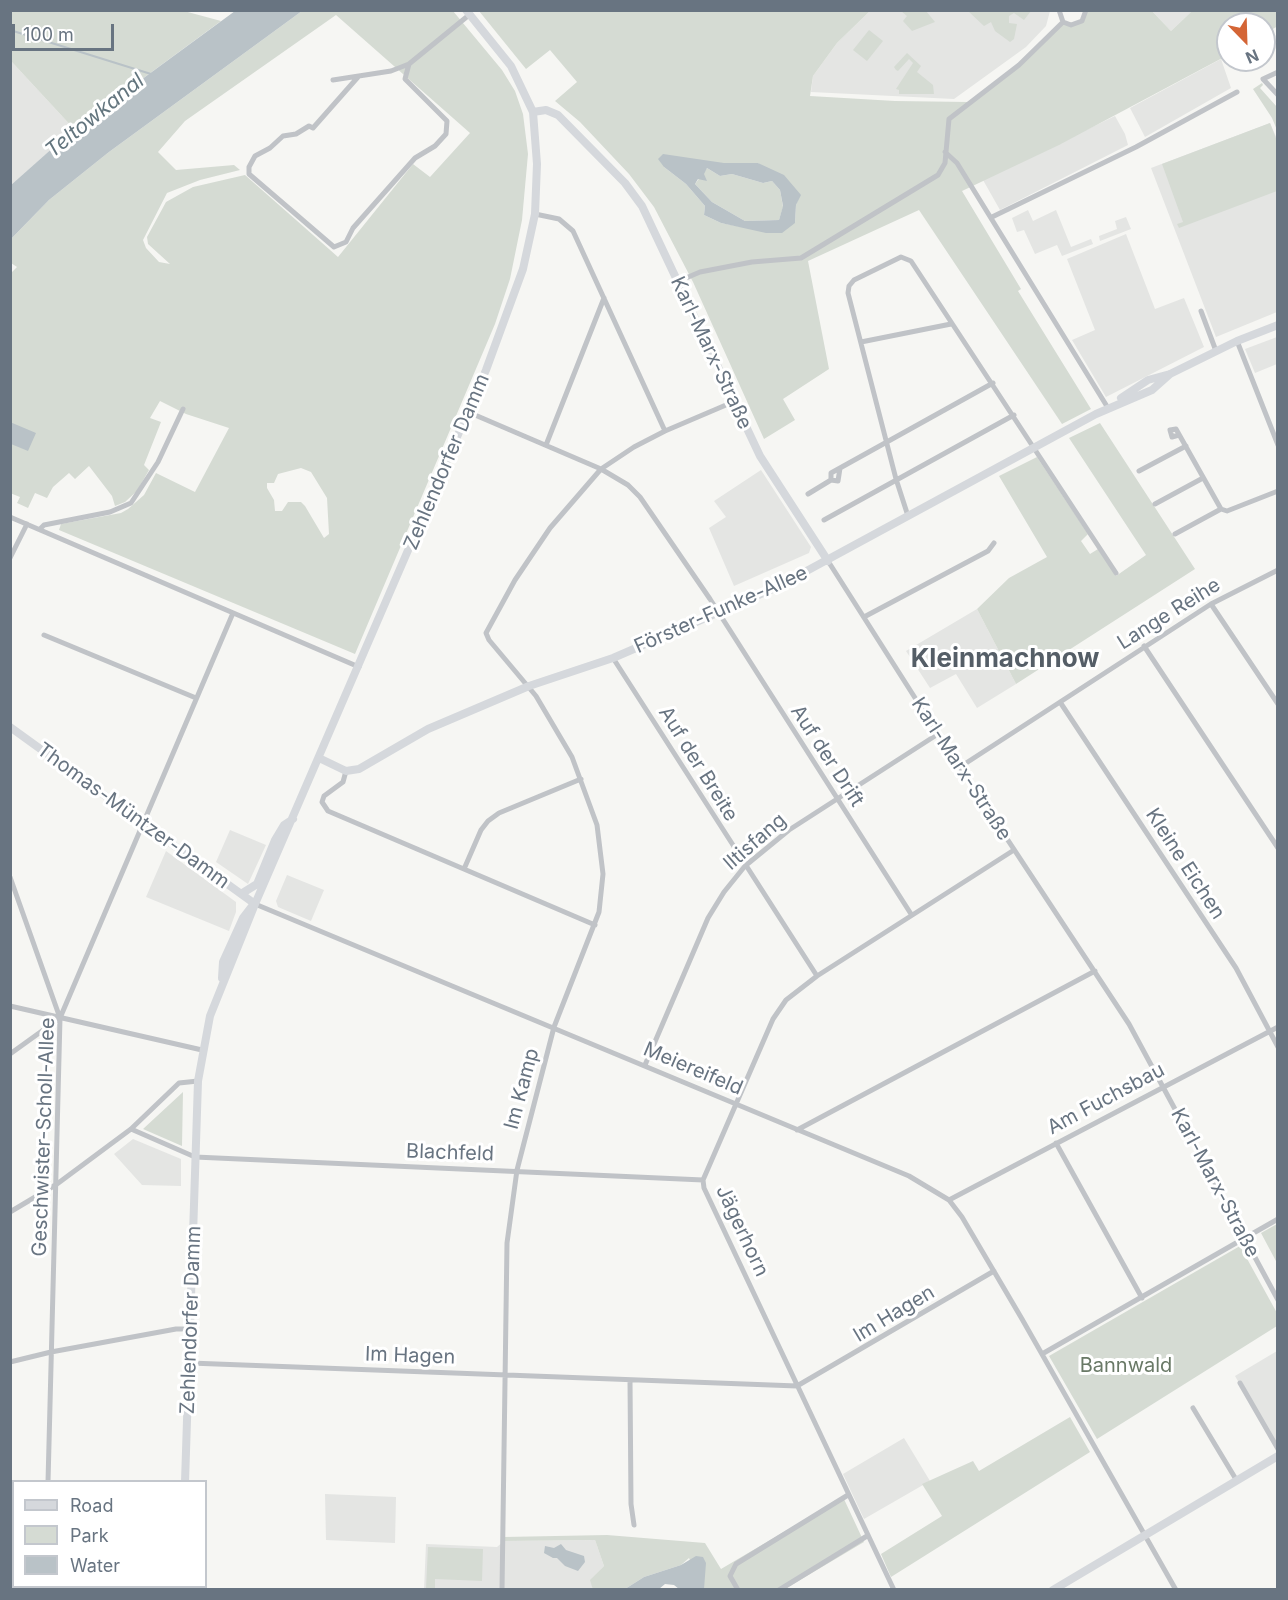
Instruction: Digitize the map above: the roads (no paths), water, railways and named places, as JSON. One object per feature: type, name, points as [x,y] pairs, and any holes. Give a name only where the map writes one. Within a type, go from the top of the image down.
[{"type":"street","points":[[1059,10],[1063,22]]},
{"type":"street","points":[[1063,22],[1071,25],[1079,24],[1085,17],[1086,10]]},
{"type":"street","name":"Zehlendorfer Damm","points":[[185,1480],[195,1158],[198,1082],[202,1050],[221,986],[255,904],[505,323],[523,269],[535,214],[537,164],[533,112],[512,66],[467,13],[409,64],[391,71],[333,80]]},
{"type":"street","points":[[679,282],[700,272],[752,262],[789,260],[813,253],[938,175],[945,163],[946,126],[953,113],[1019,64],[1063,22]]},
{"type":"street","points":[[357,77],[313,128],[309,126],[296,134],[283,136],[270,148],[255,156],[249,167],[249,174],[334,247],[341,245],[415,158],[435,146],[446,134],[447,122],[405,79],[409,64]]},
{"type":"street","points":[[1278,72],[1263,79],[1278,95]]},
{"type":"street","points":[[992,218],[1136,147],[1237,92]]},
{"type":"street","name":"Karl-Marx-Straße","points":[[533,112],[546,110],[558,115],[625,183],[652,226],[734,402],[771,475],[1129,1024],[1278,1300]]},
{"type":"street","points":[[945,152],[953,156],[1110,407]]},
{"type":"street","points":[[535,214],[559,219],[568,226],[665,431]]},
{"type":"street","points":[[908,516],[896,479],[848,293],[849,286],[865,273],[901,257],[911,261],[1116,573]]},
{"type":"street","points":[[546,445],[604,298]]},
{"type":"street","points":[[1201,311],[1216,351]]},
{"type":"street","points":[[861,342],[951,324]]},
{"type":"street","name":"Förster-Funke-Allee","points":[[346,771],[359,769],[428,729],[529,686],[613,658],[777,587],[1110,407],[1136,387],[1158,376],[1170,374],[1237,341],[1278,326]]},
{"type":"street","points":[[1237,341],[1278,445]]},
{"type":"street","points":[[808,494],[831,480],[838,481],[840,468],[993,383]]},
{"type":"street","points":[[601,469],[634,447],[665,431],[734,402]]},
{"type":"street","points":[[40,529],[44,525],[110,512],[131,503],[158,462],[183,409]]},
{"type":"street","name":"Auf der Drift","points":[[468,412],[601,469],[628,485],[649,508],[911,914]]},
{"type":"street","points":[[824,520],[1014,415]]},
{"type":"street","points":[[1179,435],[1221,509],[1227,511],[1278,491]]},
{"type":"street","points":[[1140,471],[1186,446]]},
{"type":"street","name":"Im Kamp","points":[[502,1590],[507,1243],[517,1170],[554,1027],[595,925],[603,874],[597,825],[581,779],[560,735],[529,686],[487,636],[488,627],[550,528],[601,469]]},
{"type":"street","points":[[1155,504],[1203,478]]},
{"type":"street","points":[[1175,534],[1221,509]]},
{"type":"street","points":[[10,517],[356,666]]},
{"type":"street","points":[[10,558],[27,524]]},
{"type":"street","points":[[864,617],[988,551],[994,543]]},
{"type":"street","name":"Lange Reihe","points":[[960,767],[1211,604],[1278,570]]},
{"type":"street","points":[[1211,604],[1278,704]]},
{"type":"street","name":"Geschwister-Scholl-Allee","points":[[48,1480],[60,1018],[145,824],[233,613]]},
{"type":"street","points":[[44,635],[196,698]]},
{"type":"street","points":[[1144,646],[1278,848]]},
{"type":"street","name":"Auf der Breite","points":[[613,658],[817,976]]},
{"type":"street","name":"Kleine Eichen","points":[[1060,702],[1236,968],[1278,1047]]},
{"type":"street","name":"Thomas-Müntzer-Damm","points":[[10,728],[255,904]]},
{"type":"street","name":"Iltisfang","points":[[645,1065],[708,918],[724,892],[745,866],[789,830],[938,734]]},
{"type":"street","points":[[319,758],[346,771],[343,782],[324,796],[324,809],[595,925]]},
{"type":"street","points":[[464,869],[481,830],[489,820],[499,813],[581,779]]},
{"type":"street","points":[[241,894],[257,884],[275,840],[284,825],[293,819]]},
{"type":"street","name":"Jägerhorn","points":[[894,1590],[704,1188],[703,1180],[779,1008],[790,995],[911,914],[1014,850]]},
{"type":"street","points":[[10,877],[60,1018]]},
{"type":"street","name":"Meiereifeld","points":[[255,904],[909,1176],[949,1200],[994,1271],[1176,1590]]},
{"type":"street","points":[[797,1130],[1095,971]]},
{"type":"street","points":[[10,1006],[202,1050]]},
{"type":"street","points":[[10,1054],[60,1018]]},
{"type":"street","name":"Am Fuchsbau","points":[[949,1200],[1278,1027]]},
{"type":"street","points":[[10,1212],[57,1184],[131,1129],[179,1083],[198,1082]]},
{"type":"street","points":[[131,1129],[195,1158]]},
{"type":"street","points":[[1056,1143],[1142,1298]]},
{"type":"street","name":"Blachfeld","points":[[195,1158],[517,1170],[703,1180]]},
{"type":"street","points":[[1042,1354],[1278,1220]]},
{"type":"street","name":"Im Hagen","points":[[190,1363],[797,1386],[994,1271]]},
{"type":"street","points":[[10,1362],[51,1352],[176,1329],[190,1329]]},
{"type":"street","points":[[630,1380],[631,1504],[634,1525]]},
{"type":"street","points":[[1240,1383],[1278,1449]]},
{"type":"street","points":[[1193,1408],[1237,1480]]},
{"type":"street","points":[[1053,1590],[1278,1456]]},
{"type":"street","points":[[738,1590],[730,1576],[736,1564],[848,1495]]},
{"type":"street","points":[[779,1590],[867,1536]]},
{"type":"water","name":"Teltowkanal","points":[[235,11],[302,11],[109,152],[49,200],[11,239],[11,185],[74,129]]},
{"type":"water","points":[[663,154],[724,163],[758,163],[784,175],[801,195],[796,205],[795,223],[782,233],[766,233],[721,223],[704,215],[705,206],[686,184],[664,167],[658,159]],"holes":[[[707,168],[720,176],[732,174],[763,183],[772,181],[780,190],[783,206],[779,220],[745,221],[712,202],[695,184],[698,179],[707,181],[704,174]]]},
{"type":"water","points":[[10,422],[36,433],[28,451],[11,444]]},
{"type":"water","points":[[561,1544],[566,1550],[584,1556],[585,1562],[578,1571],[544,1553],[545,1546],[554,1548]]},
{"type":"water","points":[[696,1556],[703,1557],[706,1563],[704,1589],[679,1589],[674,1585],[665,1584],[659,1589],[625,1589],[644,1577],[681,1565]]},
{"type":"waterway","name":"Teltowkanal","points":[[10,30],[151,74]]},
{"type":"district","name":"Kleinmachnow","points":[[1005,659]]},
{"type":"park label","name":"Bannwald","points":[[1126,1366]]}]
